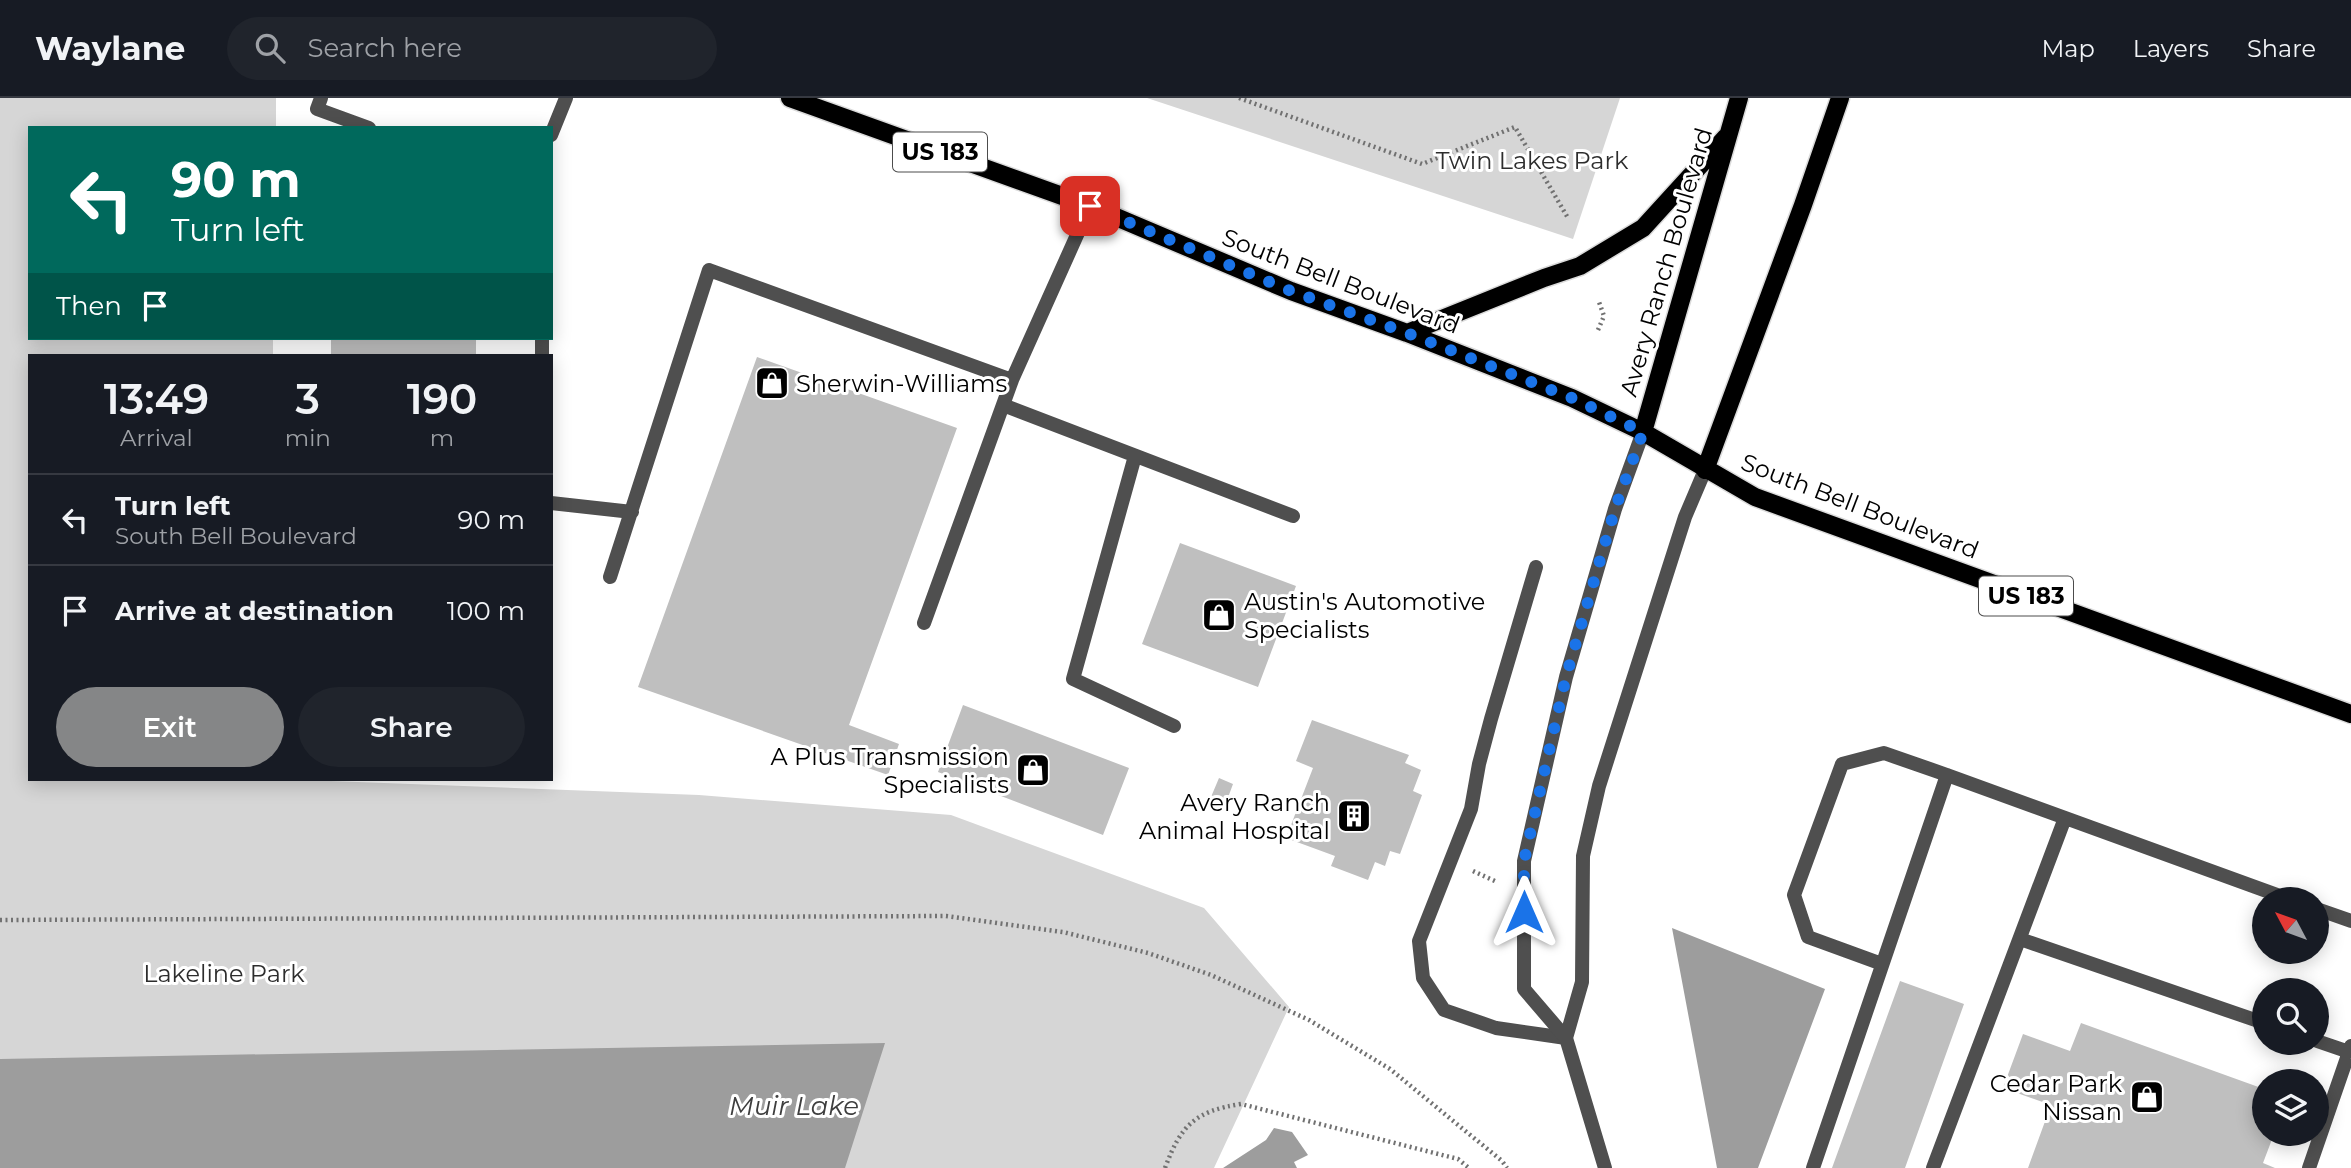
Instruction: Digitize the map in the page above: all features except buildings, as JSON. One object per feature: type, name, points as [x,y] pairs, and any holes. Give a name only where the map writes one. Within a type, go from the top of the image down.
[{"type":"main road","name":"US 183","points":[[790,98],[1090,206]]},
{"type":"main road","name":"Avery Ranch Boulevard","points":[[1643,432],[1739,98]]},
{"type":"main road","points":[[1704,470],[1840,98]]},
{"type":"main road","points":[[1407,333],[1580,266],[1643,228],[1726,137]]},
{"type":"main road","name":"South Bell Boulevard","points":[[1090,206],[1291,291],[1572,398],[1643,432],[1704,470],[1755,497],[2351,714]]},
{"type":"street","points":[[321,98],[317,109],[364,126]]},
{"type":"street","points":[[553,130],[566,98]]},
{"type":"street","points":[[924,623],[1012,380],[1090,206]]},
{"type":"street","points":[[610,577],[709,270],[1012,380]]},
{"type":"street","points":[[1003,404],[1293,516]]},
{"type":"street","name":"Avery Ranch Boulevard","points":[[1605,1168],[1566,1038],[1524,989],[1524,861],[1566,677],[1615,509],[1643,432]]},
{"type":"street","points":[[1135,456],[1073,679],[1174,726]]},
{"type":"street","points":[[1536,567],[1491,719],[1471,809],[1419,941],[1423,978],[1444,1010],[1496,1028],[1566,1038],[1582,982],[1583,856],[1599,786],[1685,517],[1704,470]]},
{"type":"street","points":[[553,503],[632,512]]},
{"type":"street","points":[[1882,964],[1808,937],[1794,895],[1842,764],[1884,753],[2255,887]]},
{"type":"street","points":[[1813,1168],[1947,775]]},
{"type":"street","points":[[1933,1168],[2066,818]]},
{"type":"street","points":[[2329,913],[2351,921]]},
{"type":"street","points":[[2020,939],[2252,1019]]},
{"type":"street","points":[[2309,1168],[2350,1049],[2329,1044]]},
{"type":"path","points":[[1239,98],[1422,164],[1516,127],[1568,218]]},
{"type":"path","points":[[1598,330],[1604,316],[1599,302]]},
{"type":"path","points":[[1472,870],[1498,882]]},
{"type":"path","points":[[0,920],[946,916],[1063,932],[1149,953],[1211,975],[1309,1020],[1390,1069],[1455,1121],[1507,1168]]},
{"type":"path","points":[[1165,1168],[1175,1142],[1195,1119],[1220,1108],[1241,1104],[1458,1159],[1469,1168]]},
{"type":"green space","name":"Lakeline Park","points":[[0,98],[276,98],[276,126],[28,126],[28,340],[273,340],[273,354],[28,354],[28,781],[331,781],[699,795],[951,815],[1204,908],[1289,1007],[1214,1168],[0,1168]]},
{"type":"green space","name":"Twin Lakes Park","points":[[1147,98],[1620,98],[1573,239]]},
{"type":"water","points":[[1672,928],[1825,989],[1758,1168],[1717,1168]]},
{"type":"water","name":"Muir Lake","points":[[885,1043],[845,1168],[0,1168],[0,1059]]},
{"type":"water","points":[[1274,1128],[1292,1132],[1308,1155],[1294,1162],[1297,1168],[1223,1168],[1266,1140]]},
{"type":"place","name":"Sherwin-Williams","points":[[772,383]]},
{"type":"place","name":"Austin's Automotive Specialists","points":[[1219,615]]},
{"type":"place","name":"A Plus Transmission Specialists","points":[[1033,770]]},
{"type":"place","name":"Avery Ranch Animal Hospital","points":[[1354,816]]},
{"type":"place","name":"Cedar Park Nissan","points":[[2147,1097]]},
{"type":"route","points":[[1090,206],[1291,291],[1572,398],[1643,432],[1615,509],[1566,677],[1524,861],[1524,912]]}]
